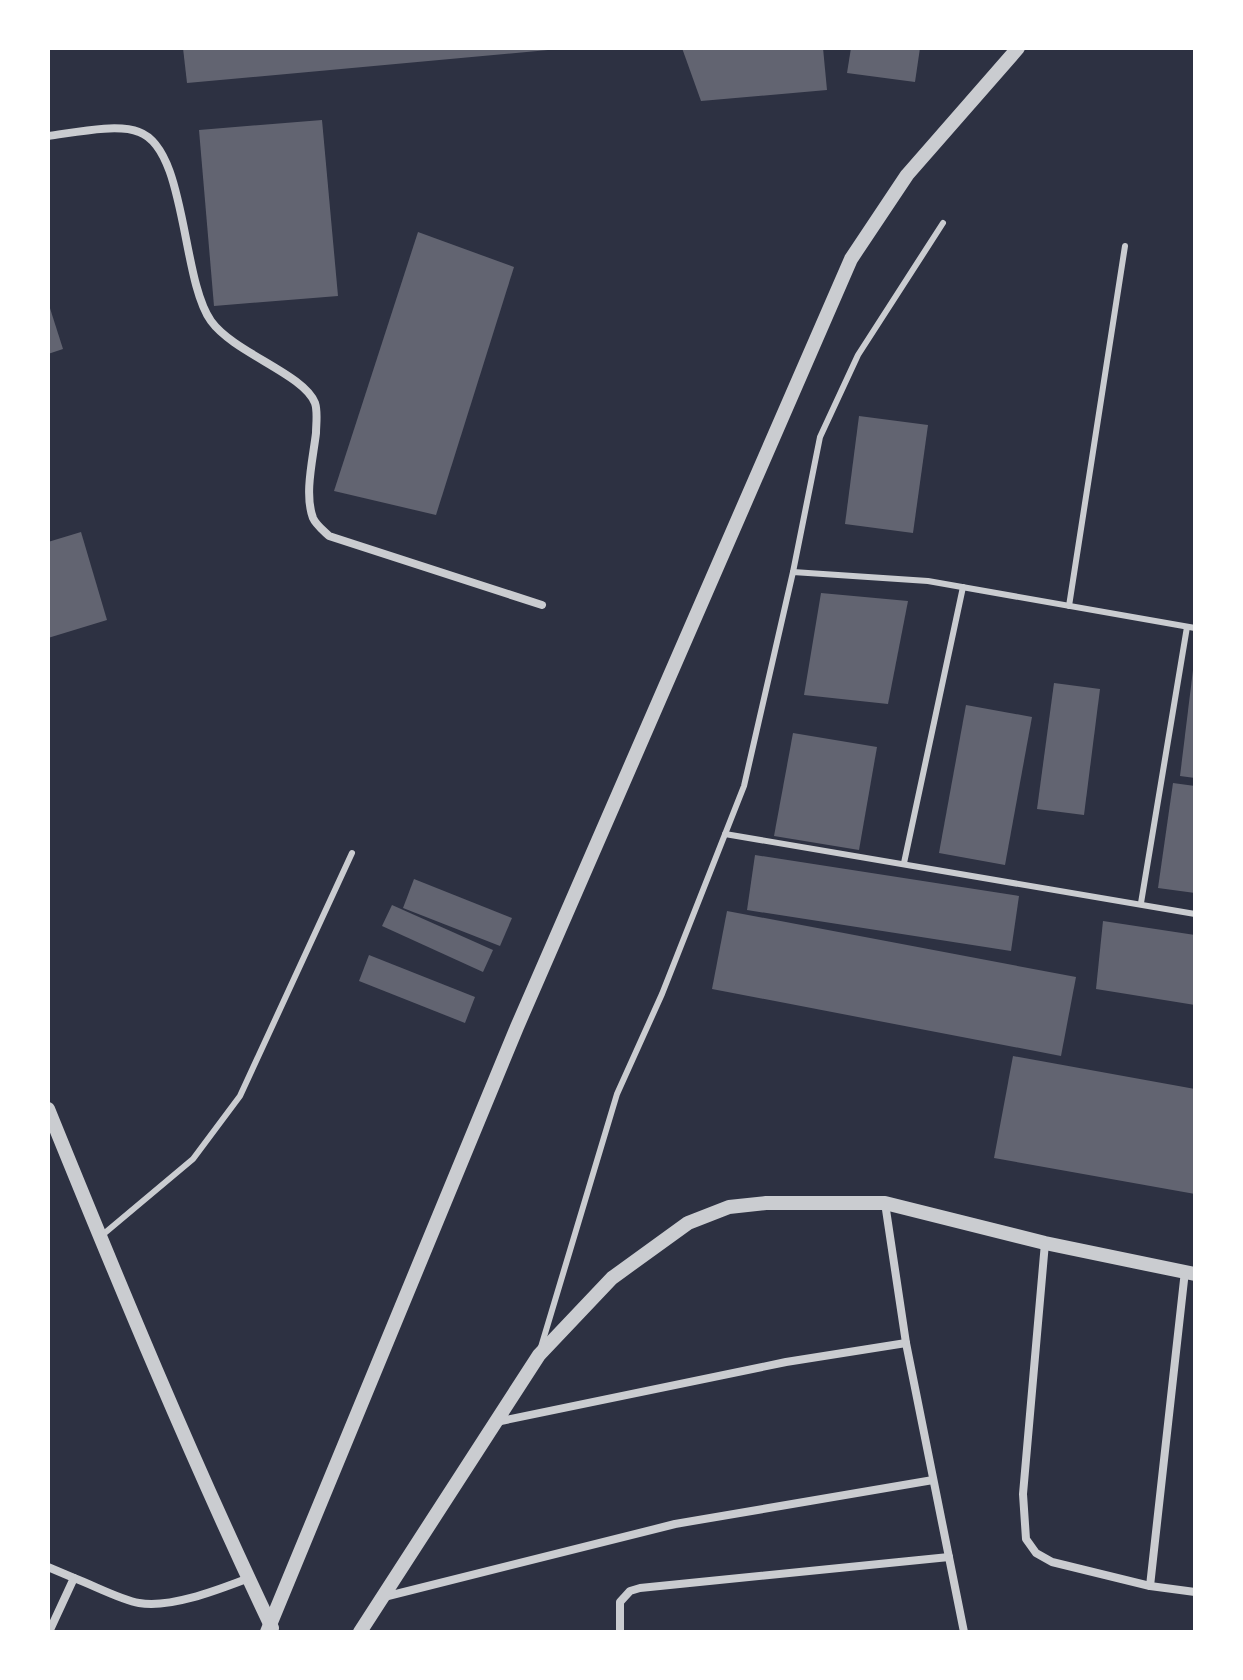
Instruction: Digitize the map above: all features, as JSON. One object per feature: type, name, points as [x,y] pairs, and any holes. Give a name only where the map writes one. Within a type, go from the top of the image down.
[{"type":"street","points":[[270,1629],[517,1027],[851,259],[907,175],[1018,48]]},
{"type":"street","points":[[48,136],[115,129],[139,131],[157,143],[168,165],[199,294],[209,318],[226,338],[303,386],[315,403],[317,421],[309,502],[314,521],[329,536],[542,605]]},
{"type":"street","points":[[48,1109],[100,1237],[270,1629]]},
{"type":"street","points":[[360,1632],[539,1355],[612,1278],[688,1223],[729,1207],[766,1203],[885,1203],[1045,1243],[1190,1272],[1150,1586]]},
{"type":"street","points":[[885,1203],[906,1343],[964,1632]]},
{"type":"street","points":[[1045,1243],[1023,1494],[1026,1539],[1036,1553],[1052,1562],[1150,1586],[1195,1592]]},
{"type":"street","points":[[495,1422],[713,1376],[906,1343]]},
{"type":"street","points":[[383,1597],[675,1524],[933,1480]]},
{"type":"street","points":[[620,1632],[620,1602],[630,1591],[640,1588],[949,1557]]},
{"type":"street","points":[[48,1567],[139,1603],[195,1596],[249,1578]]},
{"type":"street","points":[[49,1632],[74,1578]]},
{"type":"lane","points":[[539,1355],[617,1094],[662,994],[744,786],[820,437],[858,355],[943,223]]},
{"type":"lane","points":[[1069,606],[1125,246]]},
{"type":"lane","points":[[793,572],[928,581],[1191,628],[1141,903]]},
{"type":"lane","points":[[904,863],[963,587]]},
{"type":"lane","points":[[725,834],[1195,914]]},
{"type":"lane","points":[[100,1237],[193,1159],[240,1096],[352,853]]},
{"type":"building","points":[[183,48],[548,48],[548,50],[187,83]]},
{"type":"building","points":[[682,48],[823,48],[827,90],[701,101]]},
{"type":"building","points":[[851,48],[920,48],[915,82],[847,73]]},
{"type":"building","points":[[322,120],[338,296],[214,306],[199,130]]},
{"type":"building","points":[[418,232],[514,267],[436,515],[334,491]]},
{"type":"building","points":[[48,302],[63,349],[48,354]]},
{"type":"building","points":[[859,416],[928,425],[913,533],[845,524]]},
{"type":"building","points":[[81,532],[107,620],[48,638],[48,542]]},
{"type":"building","points":[[821,593],[908,601],[888,704],[804,695]]},
{"type":"building","points":[[1195,670],[1195,778],[1180,776]]},
{"type":"building","points":[[1054,683],[1100,689],[1084,815],[1037,809]]},
{"type":"building","points":[[966,705],[1032,717],[1005,865],[939,853]]},
{"type":"building","points":[[793,733],[877,747],[859,850],[774,836]]},
{"type":"building","points":[[1173,783],[1195,786],[1195,893],[1158,888]]},
{"type":"building","points":[[755,855],[1019,896],[1011,951],[747,910]]},
{"type":"building","points":[[414,879],[512,918],[500,946],[403,908]]},
{"type":"building","points":[[392,905],[493,950],[483,972],[382,926]]},
{"type":"building","points":[[727,911],[1076,977],[1061,1056],[712,989]]},
{"type":"building","points":[[1103,921],[1195,935],[1195,1005],[1096,989]]},
{"type":"building","points":[[369,955],[475,997],[465,1023],[359,981]]},
{"type":"building","points":[[1013,1056],[1195,1089],[1195,1194],[994,1158]]}]
